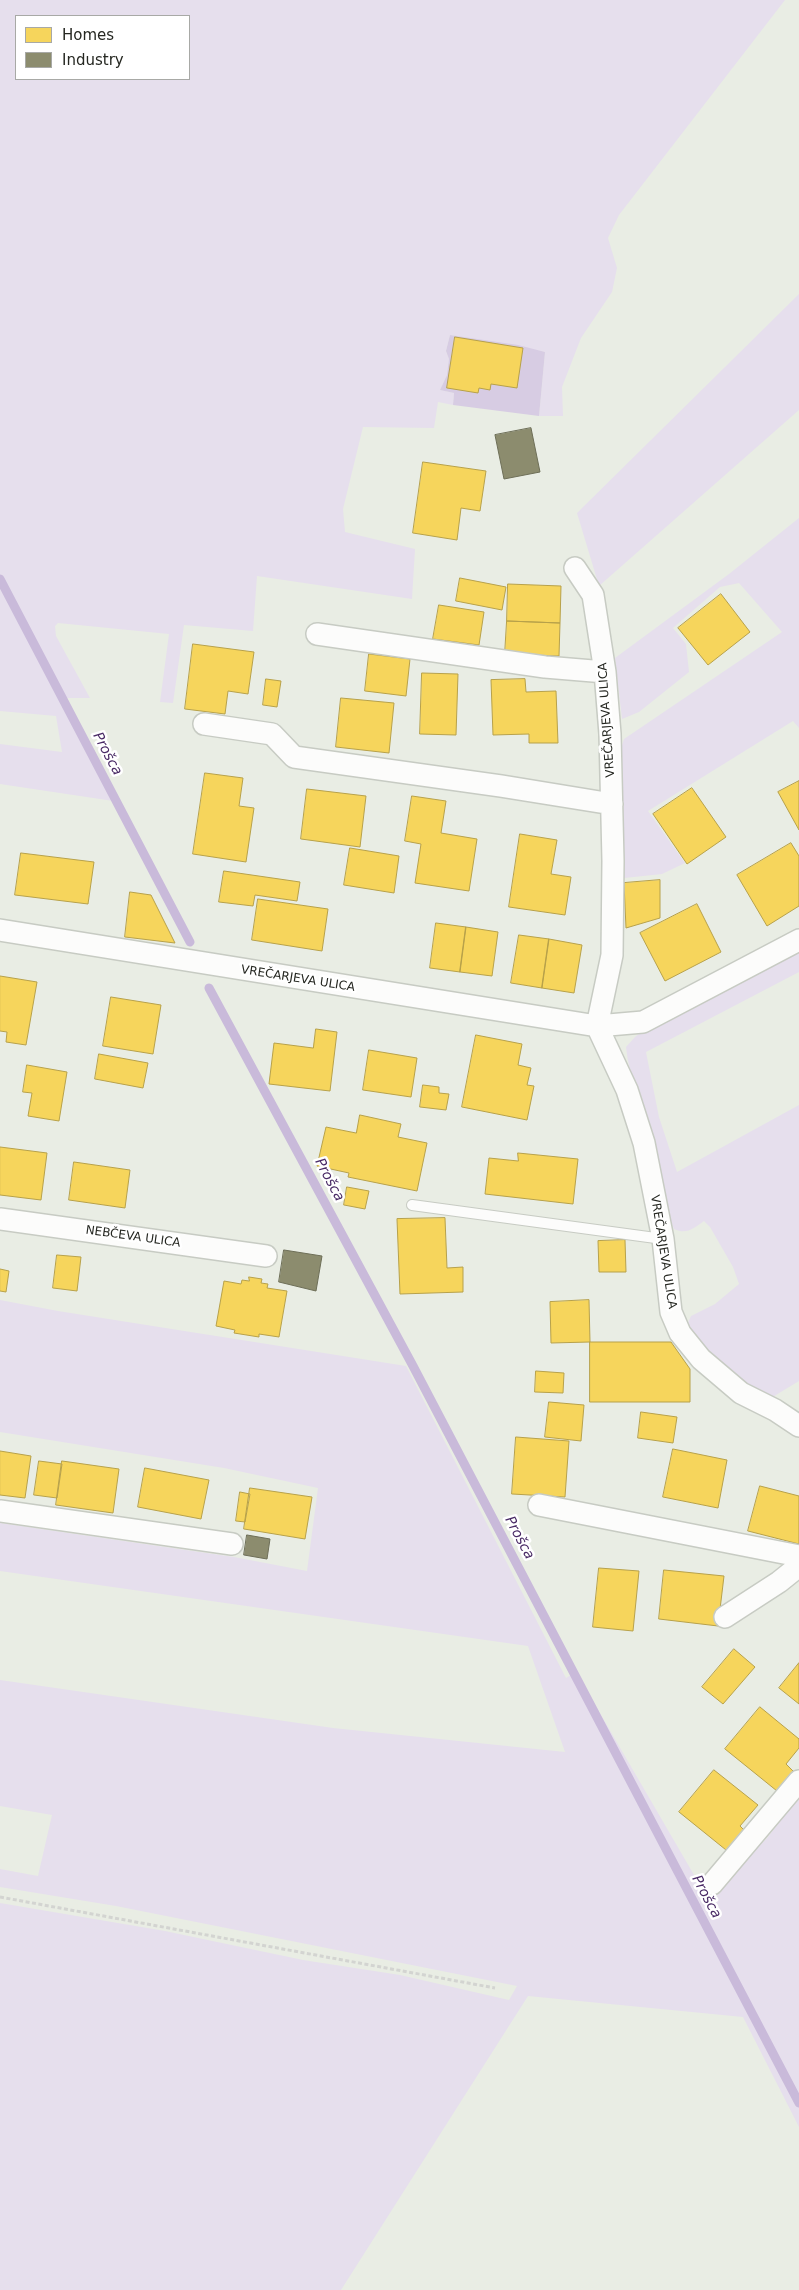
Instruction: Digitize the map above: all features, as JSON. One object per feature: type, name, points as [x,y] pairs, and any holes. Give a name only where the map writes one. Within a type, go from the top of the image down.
[{"type":"street","name":"VREČARJEVA ULICA","points":[[576,568],[593,595],[605,672],[610,734],[612,955],[597,1026],[628,1090],[644,1143],[663,1239],[671,1312],[680,1333],[701,1359],[741,1393],[775,1410],[799,1426]]},
{"type":"street","points":[[317,634],[545,667],[605,672]]},
{"type":"street","points":[[204,724],[272,734],[294,757],[501,786],[612,804]]},
{"type":"street","name":"VREČARJEVA ULICA","points":[[0,930],[597,1026],[643,1022],[799,940]]},
{"type":"street","name":"NEBČEVA ULICA","points":[[0,1219],[266,1256]]},
{"type":"street","points":[[539,1505],[799,1556]]},
{"type":"street","points":[[0,1512],[232,1544]]},
{"type":"street","points":[[725,1617],[779,1582],[799,1566]]},
{"type":"street","points":[[712,1884],[799,1781]]},
{"type":"lane","points":[[412,1205],[663,1239]]},
{"type":"path","points":[[0,1897],[495,1988]]},
{"type":"shaded area","points":[[0,0],[785,0],[619,215],[608,238],[617,268],[612,292],[581,338],[562,387],[563,416],[539,416],[545,352],[450,335],[446,351],[449,359],[447,375],[440,390],[454,393],[453,405],[438,402],[434,428],[363,427],[343,509],[345,532],[415,549],[412,599],[257,576],[253,631],[184,625],[173,703],[160,702],[169,634],[58,623],[55,626],[56,636],[90,698],[63,698],[120,802],[0,784],[0,744],[62,752],[56,716],[0,711]]},
{"type":"shaded area","points":[[799,294],[799,410],[599,586],[577,513]]},
{"type":"shaded area","points":[[450,335],[518,345],[545,352],[539,416],[453,405],[454,393],[440,390],[447,375],[449,359],[446,351]]},
{"type":"shaded area","points":[[799,518],[799,728],[793,721],[648,811],[685,863],[662,874],[624,878],[621,748],[624,739],[782,632],[739,583],[720,587],[673,628],[686,644],[689,672],[639,712],[622,719],[615,658],[729,574]]},
{"type":"shaded area","points":[[799,952],[799,972],[646,1052],[659,1117],[677,1172],[799,1105],[799,1381],[771,1398],[731,1375],[716,1362],[687,1325],[691,1316],[715,1304],[739,1284],[733,1267],[710,1227],[704,1221],[687,1231],[674,1229],[663,1196],[650,1128],[630,1071],[626,1047],[648,1027]]},
{"type":"shaded area","points":[[0,1300],[58,1311],[406,1366],[566,1678],[576,1672],[708,1899],[767,1838],[799,1797],[799,2127],[743,2017],[528,1996],[341,2290],[0,2290],[0,1903],[165,1931],[303,1960],[400,1975],[509,2000],[517,1986],[116,1906],[0,1887],[0,1869],[38,1876],[52,1815],[0,1806],[0,1680],[333,1728],[565,1752],[528,1646],[0,1571],[0,1523],[234,1557],[307,1571],[318,1488],[224,1468],[0,1432]]},
{"type":"building: Homes","points":[[455,337],[523,348],[517,388],[491,384],[490,390],[479,388],[478,393],[447,388]]},
{"type":"building: Homes","points":[[423,462],[486,471],[480,511],[461,508],[457,540],[413,533]]},
{"type":"building: Homes","points":[[460,578],[506,587],[502,610],[456,601]]},
{"type":"building: Homes","points":[[508,584],[561,586],[560,623],[507,621]]},
{"type":"building: Homes","points":[[721,594],[750,632],[708,665],[678,628]]},
{"type":"building: Homes","points":[[439,605],[484,612],[479,645],[433,639]]},
{"type":"building: Homes","points":[[507,621],[560,623],[559,656],[505,654]]},
{"type":"building: Homes","points":[[193,644],[254,652],[248,694],[228,691],[225,714],[185,709]]},
{"type":"building: Homes","points":[[369,654],[410,659],[406,696],[365,691]]},
{"type":"building: Homes","points":[[422,673],[458,674],[456,735],[420,734]]},
{"type":"building: Homes","points":[[266,679],[281,681],[277,707],[263,705]]},
{"type":"building: Homes","points":[[525,679],[526,692],[556,691],[558,743],[529,743],[529,734],[493,735],[491,680]]},
{"type":"building: Homes","points":[[341,698],[394,703],[389,753],[336,747]]},
{"type":"building: Homes","points":[[205,773],[243,778],[239,806],[254,808],[246,862],[193,854]]},
{"type":"building: Homes","points":[[799,781],[799,830],[778,792]]},
{"type":"building: Homes","points":[[692,788],[726,837],[687,864],[653,814]]},
{"type":"building: Homes","points":[[307,789],[366,796],[360,847],[301,839]]},
{"type":"building: Homes","points":[[412,796],[446,801],[441,833],[477,839],[469,891],[415,883],[421,844],[405,841]]},
{"type":"building: Homes","points":[[520,834],[557,840],[551,874],[571,877],[565,915],[509,907]]},
{"type":"building: Homes","points":[[791,843],[799,856],[799,906],[767,926],[737,875]]},
{"type":"building: Homes","points":[[350,848],[399,856],[394,893],[344,885]]},
{"type":"building: Homes","points":[[21,853],[94,862],[88,904],[15,895]]},
{"type":"building: Homes","points":[[224,871],[300,882],[297,901],[255,895],[253,906],[219,902]]},
{"type":"building: Homes","points":[[660,880],[660,918],[626,928],[624,883]]},
{"type":"building: Homes","points":[[130,892],[151,895],[175,943],[125,937]]},
{"type":"building: Homes","points":[[258,899],[328,909],[322,951],[252,940]]},
{"type":"building: Homes","points":[[697,904],[721,952],[665,981],[640,933]]},
{"type":"building: Homes","points":[[436,923],[466,927],[460,972],[430,968]]},
{"type":"building: Homes","points":[[466,927],[498,932],[492,976],[460,972]]},
{"type":"building: Homes","points":[[519,935],[549,939],[542,988],[511,983]]},
{"type":"building: Homes","points":[[549,939],[582,945],[574,993],[542,988]]},
{"type":"building: Homes","points":[[0,976],[37,982],[26,1045],[6,1042],[7,1032],[0,1031]]},
{"type":"building: Homes","points":[[111,997],[161,1005],[153,1054],[103,1046]]},
{"type":"building: Homes","points":[[316,1029],[337,1032],[330,1091],[269,1084],[274,1043],[313,1048]]},
{"type":"building: Homes","points":[[476,1035],[522,1044],[518,1065],[531,1068],[527,1085],[534,1086],[527,1120],[462,1107]]},
{"type":"building: Homes","points":[[369,1050],[417,1058],[411,1097],[363,1090]]},
{"type":"building: Homes","points":[[99,1054],[148,1063],[143,1088],[95,1079]]},
{"type":"building: Homes","points":[[27,1065],[67,1072],[59,1121],[28,1116],[32,1093],[23,1092]]},
{"type":"building: Homes","points":[[423,1085],[439,1087],[439,1093],[449,1094],[446,1110],[420,1107]]},
{"type":"building: Homes","points":[[360,1115],[401,1124],[398,1137],[427,1143],[417,1191],[348,1177],[349,1173],[317,1166],[326,1127],[356,1133]]},
{"type":"building: Homes","points":[[0,1147],[47,1153],[41,1200],[0,1195]]},
{"type":"building: Homes","points":[[518,1153],[578,1159],[573,1204],[485,1194],[489,1158],[518,1161]]},
{"type":"building: Homes","points":[[74,1162],[130,1170],[125,1208],[69,1200]]},
{"type":"building: Homes","points":[[347,1187],[369,1191],[365,1209],[344,1205]]},
{"type":"building: Homes","points":[[445,1218],[447,1268],[463,1267],[463,1292],[400,1294],[397,1219]]},
{"type":"building: Homes","points":[[625,1240],[626,1272],[599,1272],[598,1241]]},
{"type":"building: Homes","points":[[57,1255],[81,1257],[77,1291],[53,1288]]},
{"type":"building: Homes","points":[[0,1269],[9,1271],[6,1292],[0,1291]]},
{"type":"building: Homes","points":[[249,1277],[262,1279],[261,1283],[268,1284],[267,1288],[287,1291],[279,1337],[259,1334],[259,1337],[234,1333],[235,1330],[216,1326],[224,1281],[241,1284],[242,1280],[249,1281]]},
{"type":"building: Homes","points":[[589,1300],[590,1342],[551,1343],[550,1302]]},
{"type":"building: Homes","points":[[590,1342],[671,1342],[690,1369],[690,1402],[590,1402]]},
{"type":"building: Homes","points":[[536,1371],[564,1373],[563,1393],[535,1392]]},
{"type":"building: Homes","points":[[549,1402],[584,1405],[581,1441],[545,1437]]},
{"type":"building: Homes","points":[[641,1412],[677,1417],[673,1443],[638,1438]]},
{"type":"building: Homes","points":[[516,1437],[569,1441],[565,1497],[512,1494]]},
{"type":"building: Homes","points":[[673,1449],[727,1460],[718,1508],[663,1497]]},
{"type":"building: Homes","points":[[0,1451],[31,1456],[25,1498],[0,1495]]},
{"type":"building: Homes","points":[[39,1461],[62,1464],[57,1498],[34,1495]]},
{"type":"building: Homes","points":[[62,1461],[119,1469],[113,1513],[56,1505]]},
{"type":"building: Homes","points":[[145,1468],[209,1480],[201,1519],[138,1507]]},
{"type":"building: Homes","points":[[760,1486],[799,1496],[799,1544],[748,1531]]},
{"type":"building: Homes","points":[[250,1488],[312,1497],[305,1539],[244,1529]]},
{"type":"building: Homes","points":[[240,1492],[250,1494],[245,1522],[236,1521]]},
{"type":"building: Homes","points":[[599,1568],[639,1571],[633,1631],[593,1627]]},
{"type":"building: Homes","points":[[664,1570],[724,1576],[718,1626],[659,1619]]},
{"type":"building: Homes","points":[[734,1649],[755,1667],[723,1704],[702,1687]]},
{"type":"building: Homes","points":[[799,1663],[799,1704],[779,1688]]},
{"type":"building: Homes","points":[[760,1707],[799,1739],[799,1748],[786,1764],[793,1771],[777,1791],[725,1749]]},
{"type":"building: Homes","points":[[714,1770],[758,1805],[740,1826],[747,1833],[731,1854],[679,1812]]},
{"type":"building: Industry","points":[[531,428],[540,472],[504,479],[495,435]]},
{"type":"building: Industry","points":[[284,1250],[322,1256],[316,1291],[279,1282]]},
{"type":"building: Industry","points":[[247,1535],[270,1539],[267,1559],[244,1555]]},
{"type":"waterway","name":"Prošca","points":[[0,579],[190,942]]},
{"type":"waterway","name":"Prošca","points":[[209,988],[413,1366],[799,2103]]}]
